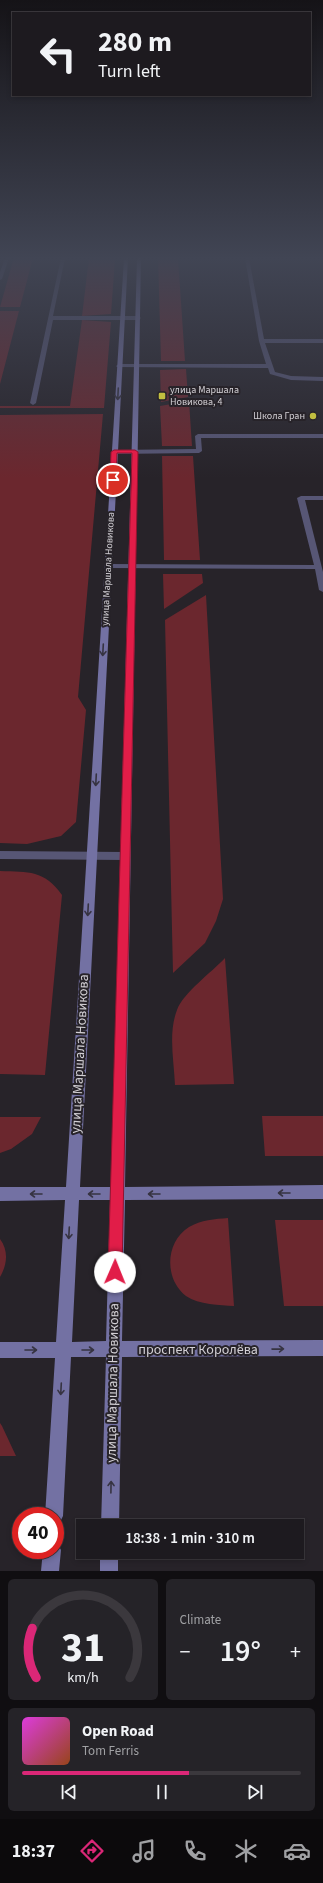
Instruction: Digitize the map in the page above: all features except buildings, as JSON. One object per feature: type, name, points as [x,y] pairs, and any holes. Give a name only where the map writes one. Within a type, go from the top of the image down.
[{"type":"street","points":[[33,403],[48,331]]},
{"type":"street","name":"улица Маршала Новикова","points":[[54,1507],[121,331]]},
{"type":"street","name":"улица Маршала Новикова","points":[[110,1519],[138,331]]},
{"type":"street","points":[[260,331],[268,366],[272,373],[291,378],[323,379]]},
{"type":"street","points":[[262,341],[323,341]]},
{"type":"street","points":[[119,366],[268,366]]},
{"type":"street","points":[[114,452],[199,451],[198,436],[323,436]]},
{"type":"street","points":[[323,498],[301,498],[323,590]]},
{"type":"street","points":[[108,566],[318,566]]},
{"type":"street","points":[[0,855],[125,856]]},
{"type":"street","points":[[0,1194],[323,1192]]},
{"type":"street","name":"проспект Королёва","points":[[0,1350],[323,1348]]},
{"type":"street","points":[[50,1571],[51,1559]]},
{"type":"street","points":[[109,1559],[109,1571]]},
{"type":"shaded area","points":[[0,331],[14,331],[0,384]]},
{"type":"shaded area","points":[[80,331],[110,331],[104,408],[0,408],[0,406],[70,406]]},
{"type":"shaded area","points":[[160,331],[183,331],[185,361],[161,361]]},
{"type":"shaded area","points":[[186,369],[188,397],[161,402],[160,370]]},
{"type":"shaded area","points":[[189,401],[192,446],[162,446],[160,406]]},
{"type":"shaded area","points":[[103,414],[78,697],[86,710],[76,822],[61,836],[27,844],[0,843],[0,415]]},
{"type":"shaded area","points":[[162,456],[193,456],[200,560],[164,560]]},
{"type":"shaded area","points":[[163,574],[202,574],[203,583],[164,609]]},
{"type":"shaded area","points":[[206,595],[223,899],[216,921],[205,943],[173,973],[165,620]]},
{"type":"shaded area","points":[[0,871],[28,872],[35,874],[49,881],[62,895],[45,1075],[0,1074]]},
{"type":"shaded area","points":[[225,958],[234,1084],[175,1085],[172,1038],[174,1019],[177,1010],[180,1003],[191,990]]},
{"type":"shaded area","points":[[262,1116],[323,1116],[323,1156],[265,1156]]},
{"type":"shaded area","points":[[0,1117],[41,1117],[32,1134],[11,1149],[0,1153]]},
{"type":"shaded area","points":[[228,1218],[234,1306],[210,1304],[191,1299],[179,1289],[171,1271],[170,1261],[175,1242],[189,1227],[208,1220]]},
{"type":"shaded area","points":[[275,1220],[323,1220],[323,1306],[284,1306]]},
{"type":"shaded area","points":[[0,1239],[5,1248],[6,1258],[0,1277]]},
{"type":"shaded area","points":[[0,1423],[2,1426],[16,1456],[0,1456]]},
{"type":"place","name":"улица Маршала Новикова, 4","points":[[162,396]]},
{"type":"place","name":"Школа Гран","points":[[313,416]]},
{"type":"route","points":[[113,480],[114,452],[135,452],[115,1272]]}]
